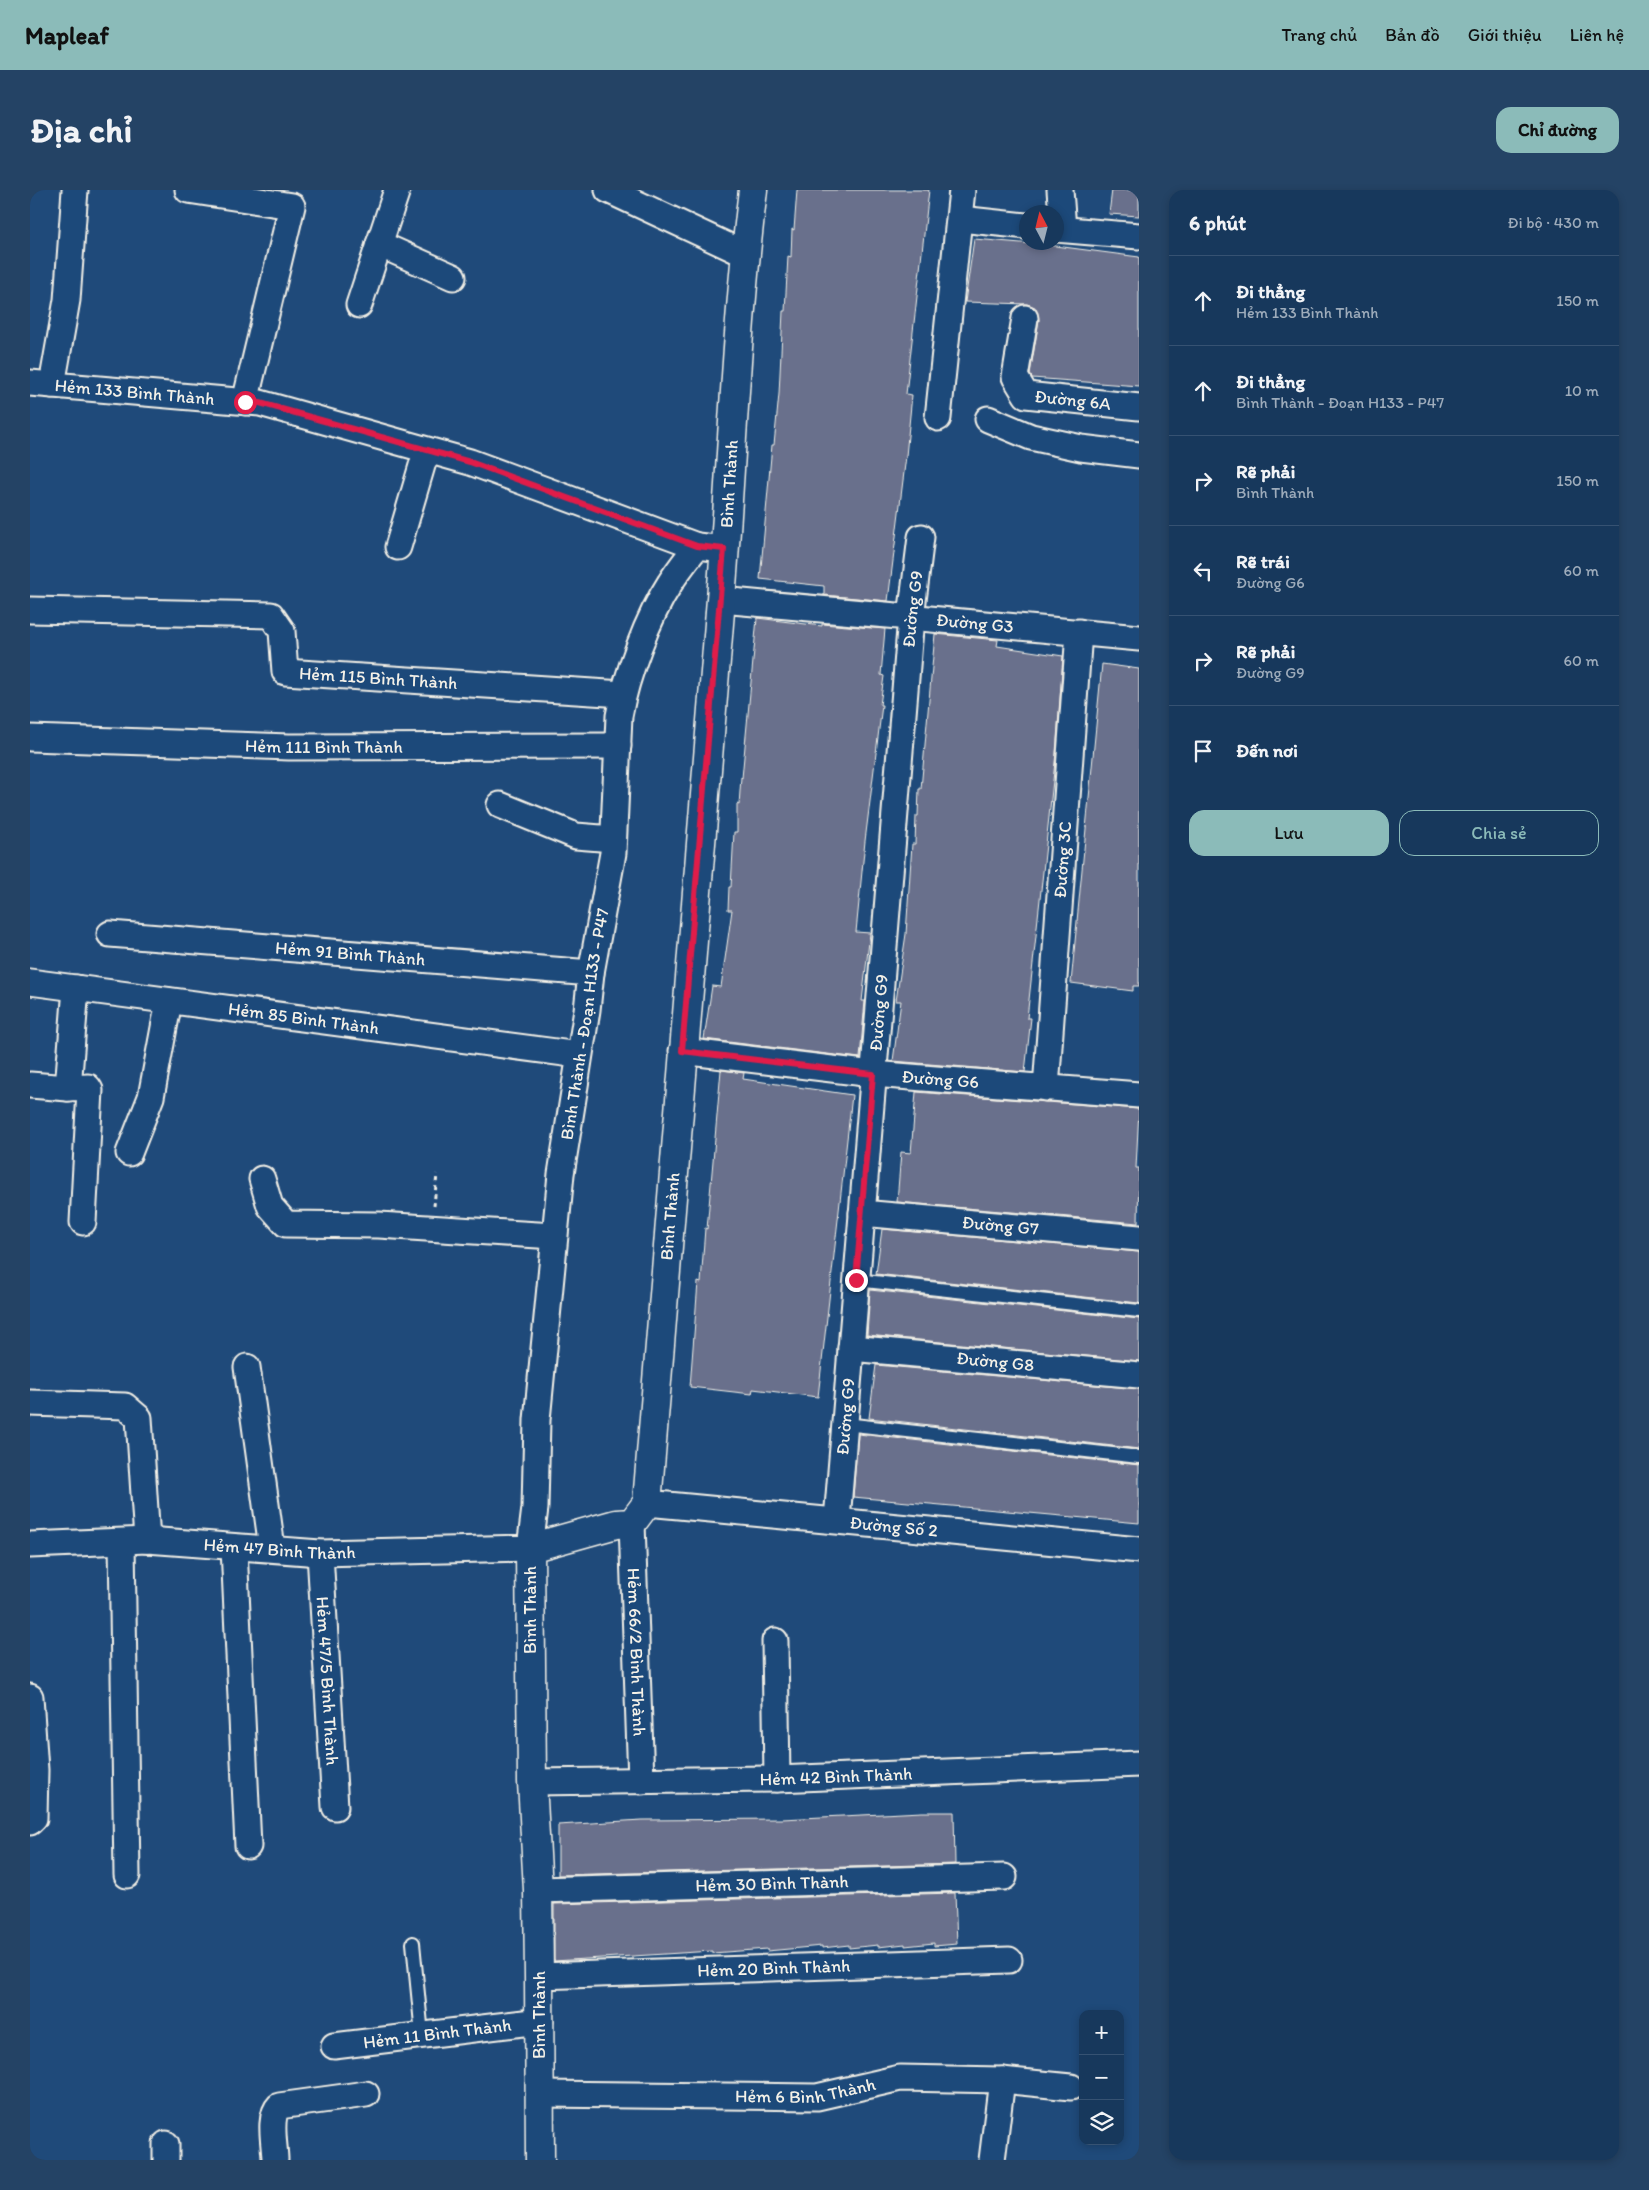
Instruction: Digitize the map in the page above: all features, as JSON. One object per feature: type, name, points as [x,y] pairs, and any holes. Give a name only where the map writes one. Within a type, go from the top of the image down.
[{"type":"street","points":[[41,384],[67,300],[74,190]]},
{"type":"street","points":[[188,190],[292,206],[245,402]]},
{"type":"street","points":[[359,305],[397,190]]},
{"type":"street","points":[[608,190],[745,254]]},
{"type":"street","name":"Bình Thành","points":[[540,2160],[538,1890],[532,1782],[530,1548],[616,1524],[640,1513],[721,600],[745,254],[753,190]]},
{"type":"street","points":[[938,418],[962,190]]},
{"type":"street","points":[[1060,190],[1060,205]]},
{"type":"street","points":[[960,219],[1019,225]]},
{"type":"street","points":[[1064,229],[1139,236]]},
{"type":"street","points":[[379,244],[453,277]]},
{"type":"street","name":"Đường 6A","points":[[1025,318],[1015,377],[1026,395],[1139,407]]},
{"type":"street","name":"Hẻm 133 Bình Thành","points":[[41,384],[260,403],[426,452],[470,462],[697,546]]},
{"type":"street","points":[[988,419],[1032,437],[1081,448],[1139,455]]},
{"type":"street","points":[[398,547],[426,452]]},
{"type":"street","name":"Đường G9","points":[[837,1520],[911,617],[921,537]]},
{"type":"street","points":[[697,546],[724,549]]},
{"type":"street","name":"Bình Thành - Đoạn H133 - P47","points":[[530,1548],[535,1508],[537,1420],[554,1236],[591,973],[613,853],[618,746],[623,694],[646,632],[669,583],[697,546]]},
{"type":"street","name":"Đường G3","points":[[721,600],[1139,638]]},
{"type":"street","name":"Hẻm 115 Bình Thành","points":[[30,610],[270,616],[282,631],[285,672],[623,694]]},
{"type":"street","name":"Đường 3C","points":[[1046,1088],[1079,632]]},
{"type":"street","name":"Hẻm 111 Bình Thành","points":[[30,738],[289,747],[618,746]]},
{"type":"street","points":[[500,805],[576,836],[613,839]]},
{"type":"street","name":"Hẻm 91 Bình Thành","points":[[110,934],[591,973]]},
{"type":"street","name":"Hẻm 85 Bình Thành","points":[[30,982],[579,1055]]},
{"type":"street","points":[[68,1088],[76,988]]},
{"type":"street","points":[[129,1153],[151,1096],[169,1000]]},
{"type":"street","name":"Đường G6","points":[[682,1051],[873,1074],[1139,1095]]},
{"type":"street","points":[[30,1085],[68,1088],[88,1087],[90,1090],[83,1222]]},
{"type":"street","points":[[262,1179],[270,1206],[286,1224],[325,1223],[437,1228],[554,1236]]},
{"type":"street","name":"Đường G7","points":[[862,1214],[1139,1238]]},
{"type":"street","name":"Đường G8","points":[[851,1348],[1139,1375]]},
{"type":"street","points":[[247,1368],[272,1548]]},
{"type":"street","points":[[30,1403],[125,1406],[139,1418],[147,1540]]},
{"type":"street","name":"Đường Số 2","points":[[640,1513],[837,1520],[1139,1550]]},
{"type":"street","name":"Hẻm 66/2 Bình Thành","points":[[640,1513],[641,1781]]},
{"type":"street","name":"Hẻm 47 Bình Thành","points":[[30,1545],[147,1540],[320,1553],[530,1548]]},
{"type":"street","points":[[122,1542],[127,1875]]},
{"type":"street","points":[[234,1548],[248,1846]]},
{"type":"street","name":"Hẻm 47/5 Bình Thành","points":[[320,1553],[335,1807]]},
{"type":"street","points":[[775,1641],[777,1779]]},
{"type":"street","points":[[30,1697],[34,1818],[30,1822]]},
{"type":"street","name":"Hẻm 42 Bình Thành","points":[[532,1782],[777,1779],[1139,1764]]},
{"type":"street","name":"Hẻm 30 Bình Thành","points":[[538,1890],[1004,1877]]},
{"type":"street","name":"Hẻm 20 Bình Thành","points":[[539,1976],[1009,1960]]},
{"type":"street","name":"Hẻm 11 Bình Thành","points":[[334,2046],[540,2021]]},
{"type":"street","name":"Hẻm 6 Bình Thành","points":[[540,2094],[817,2097],[900,2078],[1002,2080],[1071,2087]]},
{"type":"street","points":[[992,2160],[1002,2080]]},
{"type":"street","points":[[276,2160],[274,2120],[279,2106],[366,2094]]},
{"type":"lane","points":[[856,1280],[1139,1311]]},
{"type":"lane","points":[[844,1424],[1139,1457]]},
{"type":"lane","points":[[413,1943],[422,2034]]},
{"type":"path","points":[[437,1174],[434,1203],[437,1228]]},
{"type":"building","points":[[797,190],[929,190],[906,394],[912,395],[906,456],[888,601],[824,595],[824,586],[760,579],[772,445],[774,445],[779,394],[788,256],[791,257],[792,229],[794,230]]},
{"type":"building","points":[[1112,190],[1139,190],[1139,216],[1109,214]]},
{"type":"building","points":[[974,239],[1019,243],[1019,250],[1064,250],[1064,247],[1139,257],[1139,386],[1032,378],[1030,374],[1039,320],[1035,307],[1027,304],[965,302]]},
{"type":"building","points":[[757,618],[822,626],[822,624],[885,629],[881,675],[884,676],[880,705],[882,705],[856,932],[870,933],[862,1001],[865,1001],[860,1058],[704,1039],[712,986],[721,987],[732,910],[728,910],[729,887],[731,887],[734,832],[737,832],[737,804],[739,805]]},
{"type":"building","points":[[935,634],[998,640],[997,646],[1063,656],[1056,753],[1027,1018],[1031,1018],[1025,1072],[893,1061],[901,1001],[896,1001],[906,934],[912,844],[915,844],[916,816],[918,816],[919,789],[921,789]]},
{"type":"building","points":[[1102,664],[1139,669],[1139,986],[1133,986],[1133,991],[1071,983]]},
{"type":"building","points":[[721,1070],[744,1073],[743,1079],[852,1095],[818,1397],[753,1389],[752,1394],[690,1387],[698,1282],[701,1283],[705,1228],[707,1229]]},
{"type":"building","points":[[916,1092],[1139,1109],[1136,1168],[1139,1168],[1138,1223],[897,1202],[901,1152],[911,1153]]},
{"type":"building","points":[[882,1229],[1139,1252],[1139,1303],[876,1274]]},
{"type":"building","points":[[870,1290],[1139,1319],[1139,1361],[867,1335]]},
{"type":"building","points":[[876,1365],[1139,1389],[1139,1449],[869,1418]]},
{"type":"building","points":[[858,1434],[1139,1465],[1139,1523],[853,1497]]},
{"type":"building","points":[[954,1812],[955,1864],[558,1875],[558,1825],[642,1820],[782,1819]]},
{"type":"building","points":[[955,1893],[957,1944],[934,1946],[934,1943],[905,1946],[905,1944],[878,1947],[878,1945],[849,1948],[849,1945],[822,1948],[822,1946],[767,1951],[767,1949],[712,1953],[712,1951],[554,1961],[554,1904]]},
{"type":"route","points":[[245,402],[260,403],[426,452],[470,462],[697,546],[724,549],[682,1051],[873,1074],[856,1280]]}]
